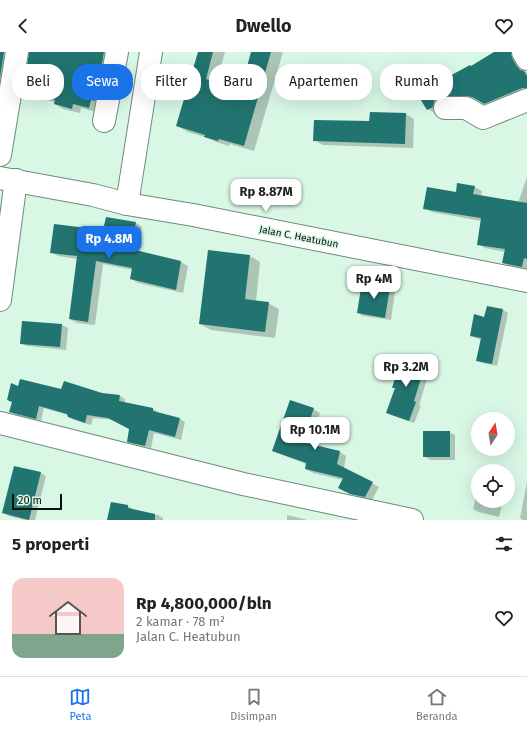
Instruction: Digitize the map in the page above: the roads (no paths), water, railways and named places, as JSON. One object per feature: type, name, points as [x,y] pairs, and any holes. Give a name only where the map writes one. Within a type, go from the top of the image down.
[{"type":"street","points":[[0,155],[16,52]]},
{"type":"street","points":[[104,121],[116,52]]},
{"type":"street","points":[[127,204],[151,52]]},
{"type":"street","points":[[523,52],[527,59]]},
{"type":"street","points":[[445,108],[466,108],[482,118],[527,100]]},
{"type":"street","points":[[0,300],[8,179]]},
{"type":"street","name":"Jalan C. Heatubun","points":[[8,179],[93,195],[127,204],[201,217],[527,281]]},
{"type":"street","points":[[0,423],[243,484],[412,520]]}]
